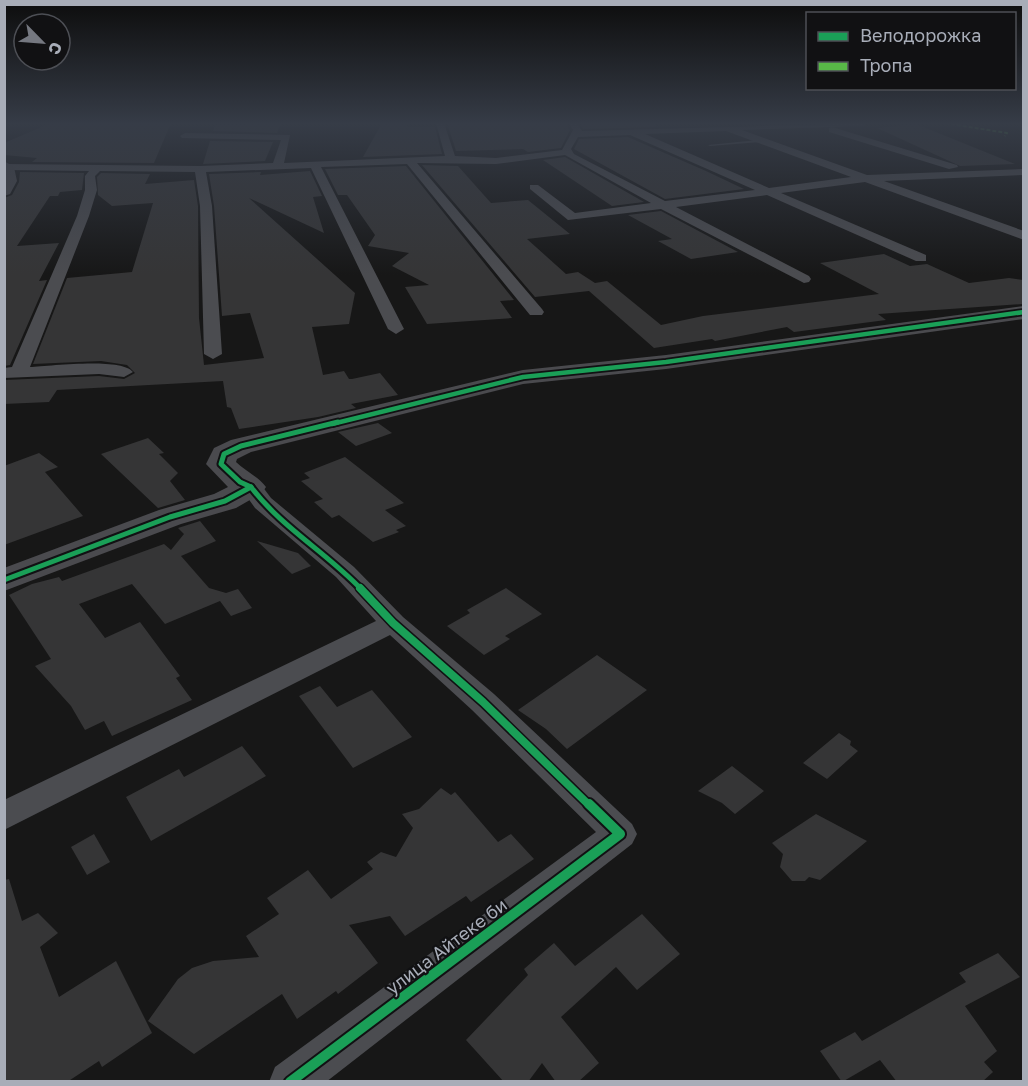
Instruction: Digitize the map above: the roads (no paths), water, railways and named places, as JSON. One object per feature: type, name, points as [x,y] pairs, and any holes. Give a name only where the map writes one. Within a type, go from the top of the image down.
[{"type":"street","points":[[4,191],[9,180],[8,174]]},
{"type":"street","points":[[92,174],[90,176],[91,190],[84,216],[12,373],[99,369],[124,372]]},
{"type":"street","points":[[201,174],[206,206],[213,354]]},
{"type":"street","points":[[319,174],[396,329]]},
{"type":"street","points":[[420,174],[536,312]]},
{"type":"street","points":[[604,174],[804,279]]},
{"type":"street","points":[[729,174],[921,258]]},
{"type":"street","points":[[847,174],[1023,236]]},
{"type":"street","points":[[975,174],[1004,183]]},
{"type":"street","points":[[534,187],[572,217],[861,179],[983,174]]},
{"type":"street","points":[[4,816],[393,623],[345,572],[220,464],[224,454],[242,446],[523,377],[666,362],[1023,312]]},
{"type":"street","points":[[4,580],[170,517],[225,501],[250,488]]},
{"type":"street","name":"улица Айтеке би","points":[[290,1082],[620,834],[483,702],[393,623]]}]
